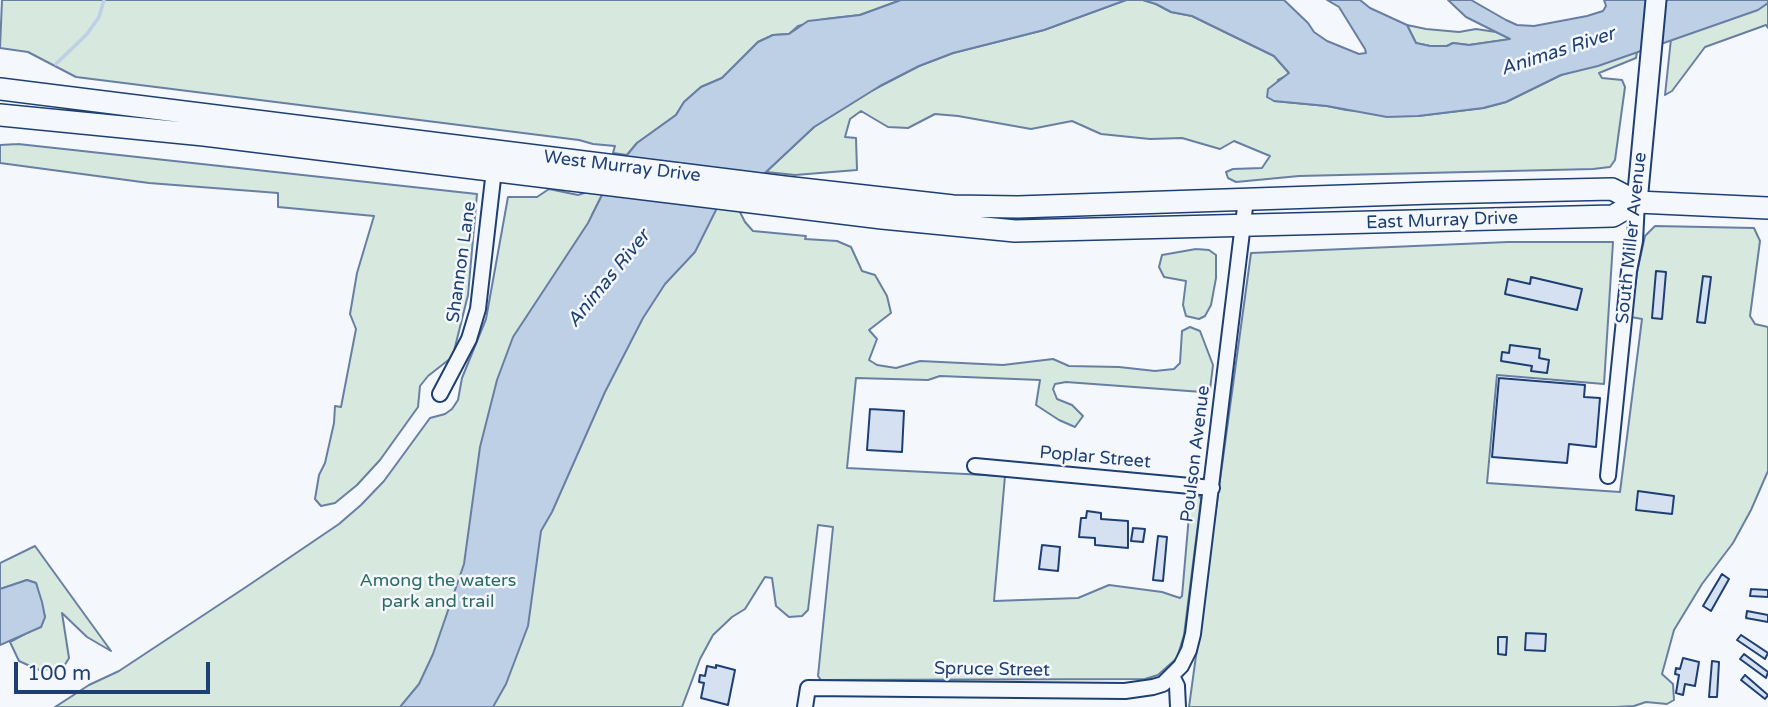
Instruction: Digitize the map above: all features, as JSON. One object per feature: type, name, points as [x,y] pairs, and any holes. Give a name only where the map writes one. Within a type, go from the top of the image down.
[{"type":"highway","name":"West Murray Drive","points":[[0,89],[784,187],[974,207],[1246,199]]},
{"type":"highway","name":"West Murray Drive","points":[[0,115],[204,135],[936,224],[1015,230],[1243,226]]},
{"type":"highway","name":"East Murray Drive","points":[[1246,199],[1612,189],[1637,202],[1768,208]]},
{"type":"highway","name":"East Murray Drive","points":[[1243,226],[1613,216],[1637,202]]},
{"type":"main road","name":"South Miller Avenue","points":[[1637,202],[1656,0]]},
{"type":"street","name":"Shannon Lane","points":[[440,394],[469,339],[478,309],[494,170]]},
{"type":"street","name":"Poulson Avenue","points":[[1172,676],[1189,650],[1193,634],[1246,199]]},
{"type":"street","name":"South Miller Avenue","points":[[1608,476],[1629,271],[1635,241],[1637,202]]},
{"type":"street","name":"Poplar Street","points":[[975,466],[1212,488]]},
{"type":"street","name":"Spruce Street","points":[[806,707],[808,688],[1125,691],[1163,684],[1172,676]]},
{"type":"street","points":[[1172,676],[1177,687],[1178,707]]},
{"type":"green space","points":[[2,0],[901,0],[860,15],[825,19],[798,26],[789,34],[773,35],[758,42],[722,78],[701,87],[684,102],[676,115],[637,143],[627,155],[613,153],[615,146],[579,140],[76,77],[28,52],[0,48]]},
{"type":"green space","points":[[1126,0],[1143,0],[1171,12],[1192,16],[1274,56],[1290,74],[1278,80],[1274,101],[1346,110],[1418,116],[1484,108],[1506,102],[1561,75],[1637,52],[1636,58],[1599,73],[1602,78],[1622,80],[1625,87],[1615,160],[1610,167],[1593,169],[1299,176],[1236,182],[1228,178],[1226,172],[1233,169],[1262,168],[1270,156],[1234,141],[1220,149],[1182,138],[1150,139],[1101,134],[1072,121],[1031,129],[935,114],[908,128],[888,127],[861,111],[850,119],[845,137],[856,138],[857,170],[795,175],[766,172],[814,127],[871,91],[919,66],[953,53],[1044,30]]},
{"type":"green space","points":[[1768,3],[1768,28],[1766,25],[1705,47],[1672,91],[1665,95],[1671,39]]},
{"type":"green space","points":[[1407,25],[1459,32],[1476,29],[1496,32],[1512,39],[1469,45],[1453,43],[1447,46],[1430,46],[1416,43]]},
{"type":"green space","points":[[18,144],[477,194],[468,295],[451,358],[420,386],[418,407],[380,460],[357,485],[335,503],[321,506],[315,499],[319,475],[325,463],[335,406],[341,407],[356,329],[350,314],[357,273],[374,216],[278,207],[278,193],[149,183],[0,163],[0,145]]},
{"type":"green space","name":"Among the waters park and trail","points":[[549,189],[578,195],[590,191],[603,193],[592,215],[717,208],[739,210],[753,231],[837,241],[851,247],[862,271],[875,275],[887,296],[891,313],[869,330],[877,339],[869,360],[877,365],[896,368],[920,361],[1003,365],[1053,359],[1069,366],[1155,371],[1174,369],[1180,363],[1182,331],[1190,327],[1200,331],[1213,365],[1210,390],[1202,392],[1066,382],[1055,384],[1053,389],[1057,399],[1072,405],[1083,416],[1075,427],[1036,405],[1040,380],[940,376],[928,380],[856,378],[847,468],[1005,476],[994,601],[1078,598],[1109,585],[1162,592],[1180,598],[1190,504],[1194,496],[1200,496],[1184,635],[1177,658],[1158,675],[1145,679],[821,680],[818,676],[833,527],[818,525],[808,610],[802,616],[789,617],[776,606],[772,578],[765,577],[745,609],[713,635],[700,659],[682,707],[55,707],[89,685],[119,671],[339,524],[384,481],[430,418],[445,414],[458,400],[462,378],[486,319],[508,197],[537,197]]},
{"type":"green space","points":[[1655,226],[1754,228],[1760,241],[1750,316],[1755,324],[1768,327],[1768,471],[1733,543],[1702,584],[1674,630],[1662,674],[1673,684],[1674,700],[1667,704],[1646,702],[1616,707],[1189,707],[1251,253],[1508,242],[1613,242],[1604,384],[1497,375],[1487,483],[1620,492],[1642,319],[1631,317],[1645,236]]},
{"type":"green space","points":[[1196,249],[1209,250],[1216,255],[1216,278],[1211,305],[1205,316],[1199,319],[1186,316],[1183,305],[1186,281],[1164,277],[1159,267],[1162,255]]},
{"type":"green space","points":[[35,546],[111,651],[87,637],[62,613],[69,658],[63,668],[39,670],[19,661],[10,642],[41,627],[45,617],[36,583],[27,580],[0,589],[0,563]]},
{"type":"water","name":"Animas River","points":[[901,0],[1126,0],[1044,30],[953,53],[919,66],[880,86],[814,127],[766,172],[717,208],[695,252],[665,284],[643,318],[605,392],[541,531],[528,626],[506,684],[493,707],[400,707],[419,684],[433,654],[464,564],[480,447],[497,380],[513,337],[588,223],[627,155],[637,143],[676,115],[684,102],[701,87],[722,78],[758,42],[773,35],[789,34],[808,21],[860,15]]},
{"type":"water","name":"Animas River","points":[[1143,0],[1284,0],[1314,32],[1327,41],[1359,54],[1366,53],[1365,49],[1339,7],[1327,0],[1360,0],[1370,8],[1407,25],[1416,43],[1430,46],[1447,46],[1453,43],[1469,45],[1510,39],[1466,17],[1448,0],[1471,0],[1517,25],[1534,26],[1603,11],[1606,6],[1604,0],[1768,0],[1768,3],[1758,10],[1598,66],[1561,75],[1506,102],[1483,108],[1387,117],[1327,106],[1274,101],[1267,97],[1268,89],[1289,73],[1274,56],[1192,16],[1171,12]]},
{"type":"water","points":[[27,580],[36,583],[42,602],[45,617],[41,627],[0,645],[0,589]]},
{"type":"building","points":[[1656,271],[1666,272],[1662,319],[1652,318]]},
{"type":"building","points":[[1703,276],[1711,277],[1705,323],[1697,322]]},
{"type":"building","points":[[1531,277],[1582,289],[1577,310],[1505,294],[1508,279],[1530,284]]},
{"type":"building","points":[[1510,345],[1540,349],[1539,358],[1549,360],[1547,373],[1531,371],[1532,366],[1501,361],[1502,352],[1509,353]]},
{"type":"building","points":[[1499,378],[1585,385],[1584,397],[1600,398],[1596,447],[1569,444],[1567,463],[1492,457]]},
{"type":"building","points":[[870,409],[904,411],[902,452],[867,450]]},
{"type":"building","points":[[1638,491],[1674,496],[1672,514],[1636,510]]},
{"type":"building","points":[[1087,511],[1101,513],[1101,519],[1128,521],[1128,548],[1095,545],[1095,538],[1079,537],[1081,518],[1086,518]]},
{"type":"building","points":[[1133,528],[1145,529],[1143,542],[1131,541]]},
{"type":"building","points":[[1158,536],[1167,537],[1163,581],[1153,580]]},
{"type":"building","points":[[1042,545],[1060,547],[1058,571],[1039,569]]},
{"type":"building","points":[[1722,574],[1729,579],[1711,611],[1703,606]]},
{"type":"building","points":[[1751,589],[1768,590],[1768,597],[1750,596]]},
{"type":"building","points":[[1747,611],[1768,615],[1768,622],[1746,618]]},
{"type":"building","points":[[1526,633],[1546,634],[1545,651],[1525,650]]},
{"type":"building","points":[[1741,635],[1768,653],[1765,659],[1737,640]]},
{"type":"building","points":[[1498,637],[1507,637],[1506,655],[1498,654]]},
{"type":"building","points":[[1744,654],[1768,672],[1766,678],[1740,659]]},
{"type":"building","points":[[1683,658],[1699,662],[1695,686],[1685,684],[1683,695],[1676,693],[1679,675],[1675,674],[1676,668],[1680,669]]},
{"type":"building","points":[[1712,661],[1719,662],[1717,697],[1709,697]]},
{"type":"building","points":[[716,665],[735,670],[728,705],[701,698],[704,683],[699,682],[700,675],[705,676],[707,666],[716,668]]},
{"type":"building","points":[[1745,675],[1768,695],[1765,699],[1741,680]]},
{"type":"waterway","points":[[56,64],[87,34],[99,17],[104,0]]}]
